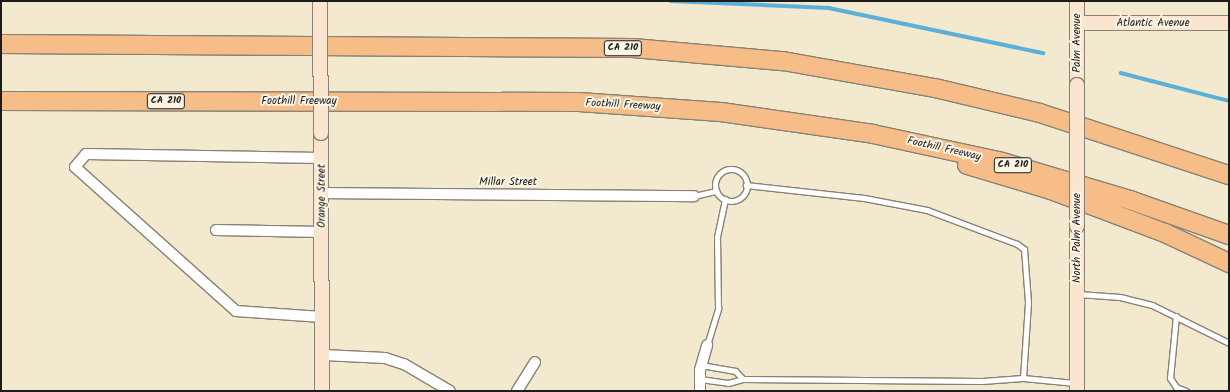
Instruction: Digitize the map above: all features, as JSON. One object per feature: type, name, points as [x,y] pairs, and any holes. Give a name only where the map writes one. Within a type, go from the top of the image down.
[{"type":"highway","name":"CA 210","points":[[1,44],[633,48],[783,61],[935,88],[1040,113],[1229,175]]},
{"type":"highway","name":"Foothill Freeway","points":[[1,101],[579,102],[790,120],[909,141],[1002,162],[1130,200],[1229,235]]},
{"type":"highway","points":[[790,120],[951,160],[1051,190],[1165,233],[1229,263]]},
{"type":"street","name":"Orange Street","points":[[320,1],[322,391]]},
{"type":"street","name":"Palm Avenue","points":[[1077,1],[1077,85]]},
{"type":"street","name":"Atlantic Avenue","points":[[1077,23],[1229,23]]},
{"type":"street","name":"North Palm Avenue","points":[[1077,85],[1077,387]]},
{"type":"street","points":[[322,158],[101,153],[86,154],[75,168],[236,311],[322,317]]},
{"type":"street","name":"Millar Street","points":[[322,193],[694,196]]},
{"type":"street","points":[[216,230],[322,232]]},
{"type":"street","points":[[700,391],[701,365],[707,345]]},
{"type":"street","points":[[323,355],[385,358],[404,364],[450,391]]},
{"type":"street","points":[[517,391],[535,362]]},
{"type":"lane","points":[[716,191],[718,176],[726,170],[740,172],[746,185]]},
{"type":"lane","points":[[716,191],[725,199],[739,198],[746,185]]},
{"type":"lane","points":[[746,185],[864,198],[927,210],[1017,244],[1024,249],[1028,302],[1022,378]]},
{"type":"lane","points":[[694,196],[716,191]]},
{"type":"lane","points":[[707,345],[718,308],[717,236],[725,199]]},
{"type":"lane","points":[[1077,294],[1120,297],[1152,304],[1229,342]]},
{"type":"lane","points":[[1176,316],[1170,378],[1176,388],[1186,391]]},
{"type":"lane","points":[[701,365],[735,371],[743,379]]},
{"type":"lane","points":[[700,379],[728,383],[743,379],[982,381],[1022,378],[1077,387]]},
{"type":"waterway","points":[[671,1],[829,8],[1043,53]]},
{"type":"waterway","points":[[1121,73],[1229,101]]}]
